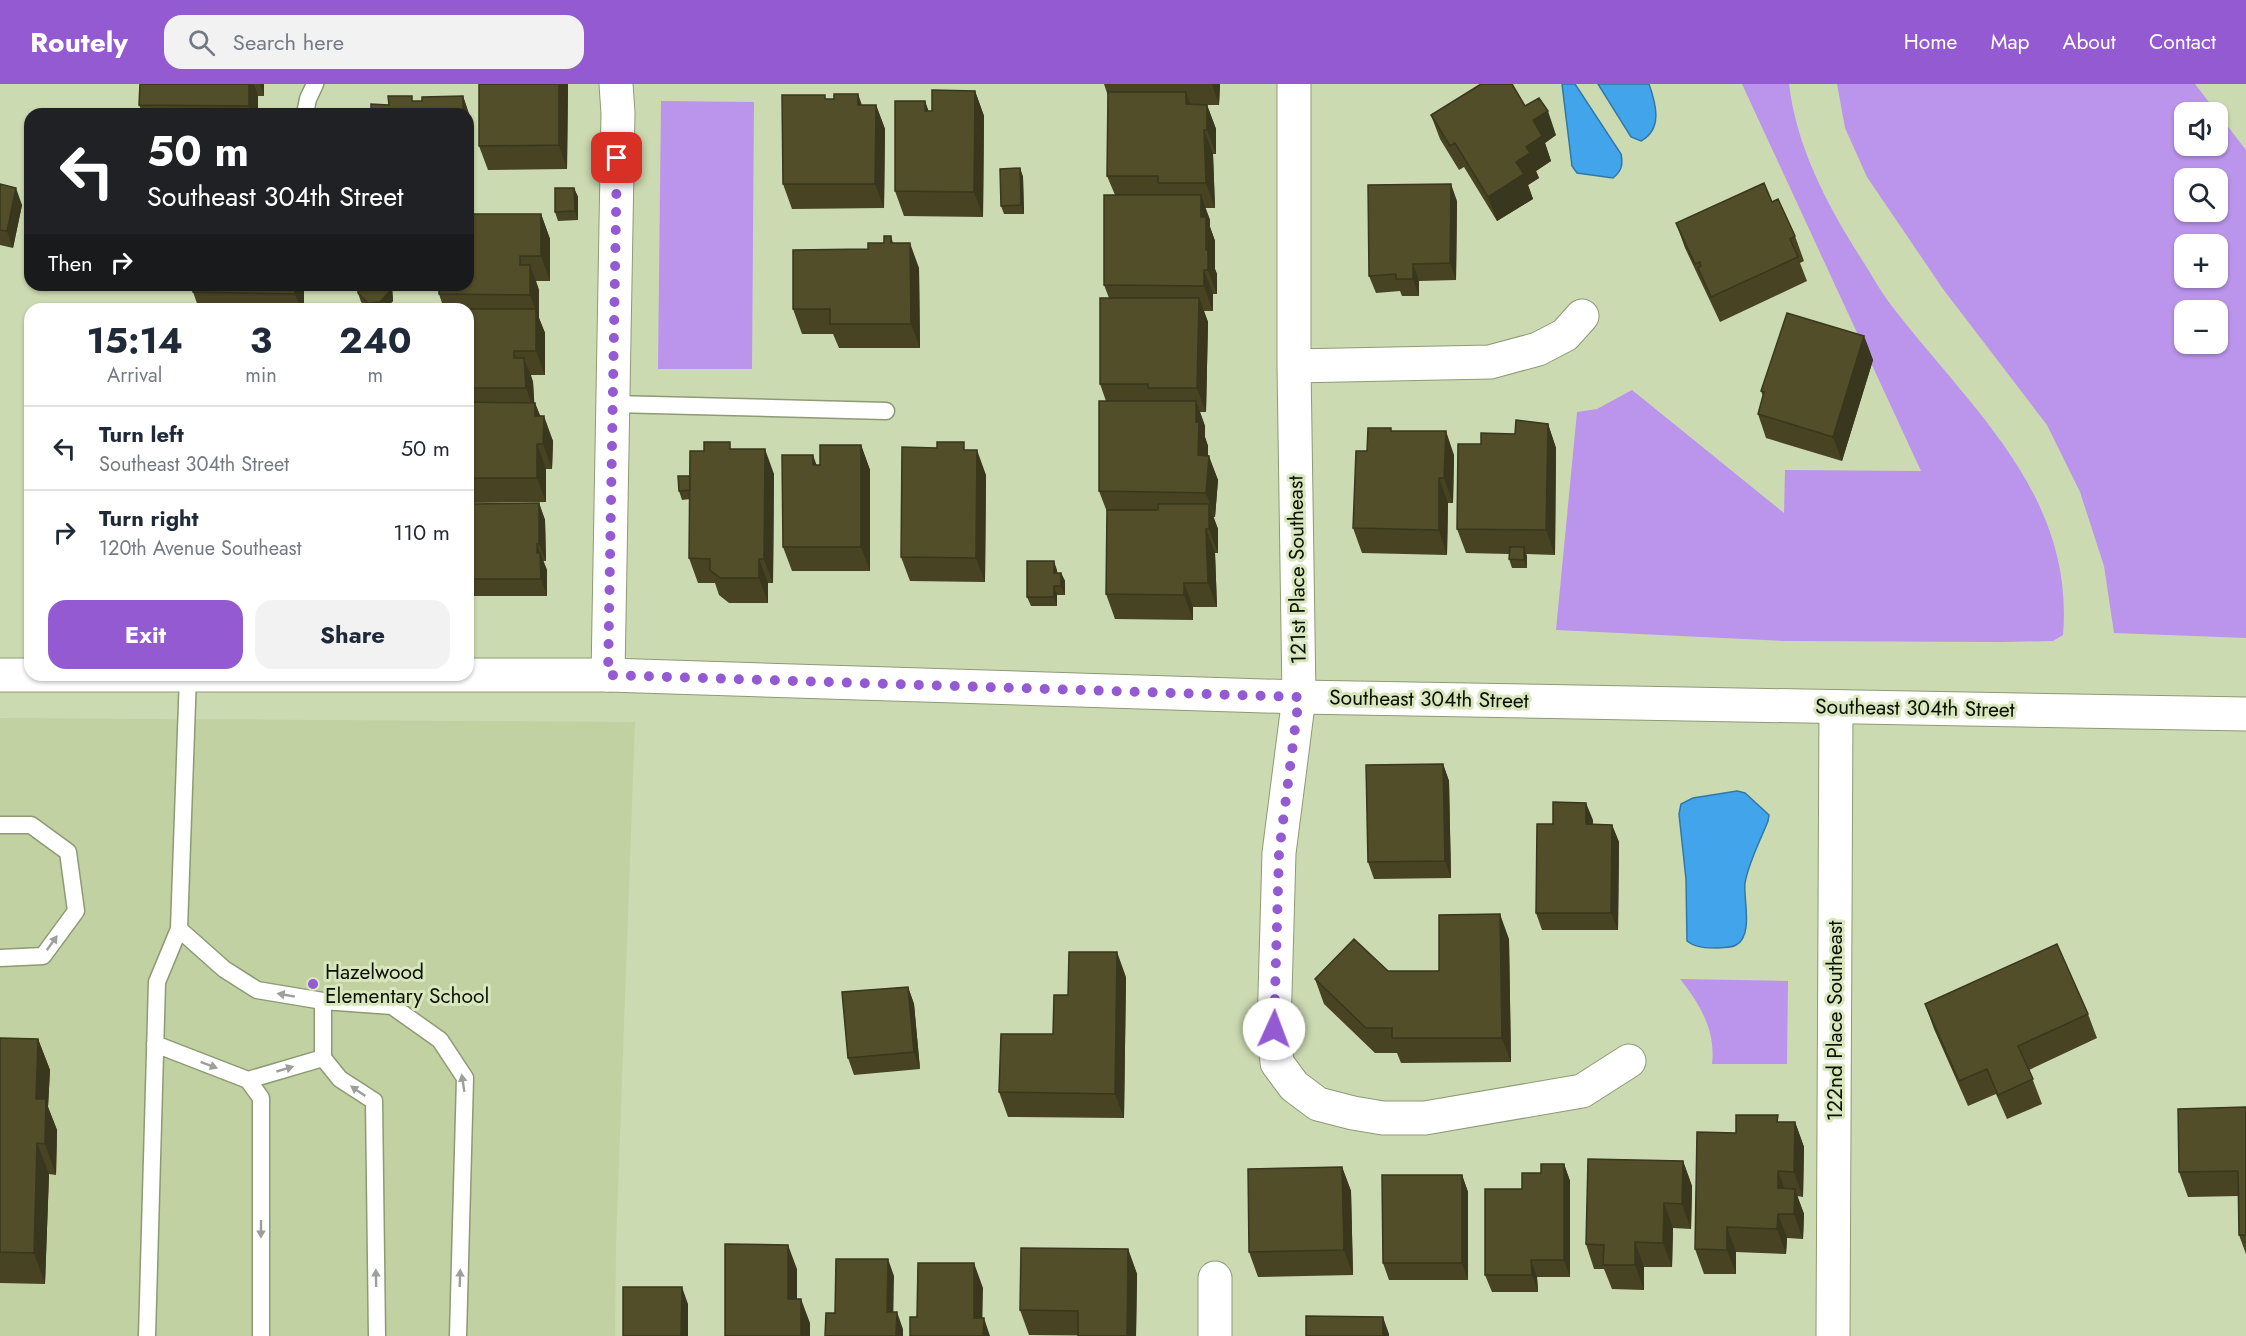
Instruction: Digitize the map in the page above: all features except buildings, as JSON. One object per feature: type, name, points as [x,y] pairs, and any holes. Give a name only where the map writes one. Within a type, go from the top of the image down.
[{"type":"street","points":[[608,675],[618,113],[616,84]]},
{"type":"street","name":"121st Place Southeast","points":[[1294,84],[1294,366],[1299,697],[1279,853],[1274,1029],[1277,1063],[1294,1086],[1318,1104],[1383,1118],[1425,1118],[1582,1091],[1629,1062]]},
{"type":"street","points":[[1294,366],[1490,362],[1538,349],[1565,334],[1582,316]]},
{"type":"street","name":"Southeast 304th Street","points":[[0,675],[24,675]]},
{"type":"street","name":"Southeast 304th Street","points":[[474,675],[608,675],[1299,697],[2246,714]]},
{"type":"street","name":"122nd Place Southeast","points":[[1833,1336],[1836,707]]},
{"type":"street","points":[[1215,1278],[1215,1336]]},
{"type":"lane","points":[[306,108],[315,84]]},
{"type":"lane","points":[[613,404],[886,411]]},
{"type":"lane","points":[[147,1336],[157,982],[179,929],[188,681]]},
{"type":"lane","points":[[0,825],[31,825],[68,852],[76,911],[43,956],[0,958]]},
{"type":"lane","points":[[179,929],[224,969],[257,990],[323,1001],[392,1006],[440,1040],[465,1078],[458,1336]]},
{"type":"lane","points":[[323,1001],[323,1058],[340,1078],[374,1101],[377,1336]]},
{"type":"lane","points":[[155,1044],[248,1080],[261,1098],[261,1336]]},
{"type":"lane","points":[[248,1080],[323,1058]]},
{"type":"shaded area","points":[[1742,84],[1789,84],[1799,132],[1816,178],[1851,242],[1887,300],[1983,417],[2011,455],[2034,496],[2052,538],[2062,585],[2063,635],[2053,641],[1784,641],[1556,630],[1577,412],[1597,409],[1632,390],[1784,513],[1785,470],[1921,471]]},
{"type":"shaded area","points":[[1837,84],[2195,84],[2209,102],[2174,102],[2174,156],[2228,156],[2228,126],[2246,150],[2246,638],[2114,633],[2104,566],[2080,492],[2047,425],[1943,289],[1867,177],[1845,128]]},
{"type":"shaded area","points":[[661,101],[754,102],[752,369],[658,369]]},
{"type":"shaded area","name":"Hazelwood Elementary School","points":[[0,718],[635,722],[616,1246],[615,1336],[0,1336]]},
{"type":"shaded area","points":[[1680,979],[1788,981],[1787,1064],[1712,1064],[1712,1040],[1709,1029],[1700,1008]]},
{"type":"water","points":[[1562,84],[1575,84],[1621,154],[1621,167],[1613,178],[1577,173],[1572,166]]},
{"type":"water","points":[[1598,84],[1649,84],[1656,116],[1653,130],[1648,136],[1641,141],[1631,137]]},
{"type":"water","points":[[1737,791],[1745,793],[1769,815],[1768,821],[1745,883],[1745,933],[1741,940],[1732,947],[1706,948],[1687,941],[1686,879],[1679,814],[1681,804],[1693,798]]},
{"type":"place","name":"Hazelwood Elementary School","points":[[313,984]]},
{"type":"route","points":[[617,158],[608,675],[1299,697],[1279,853],[1274,1029]]}]
